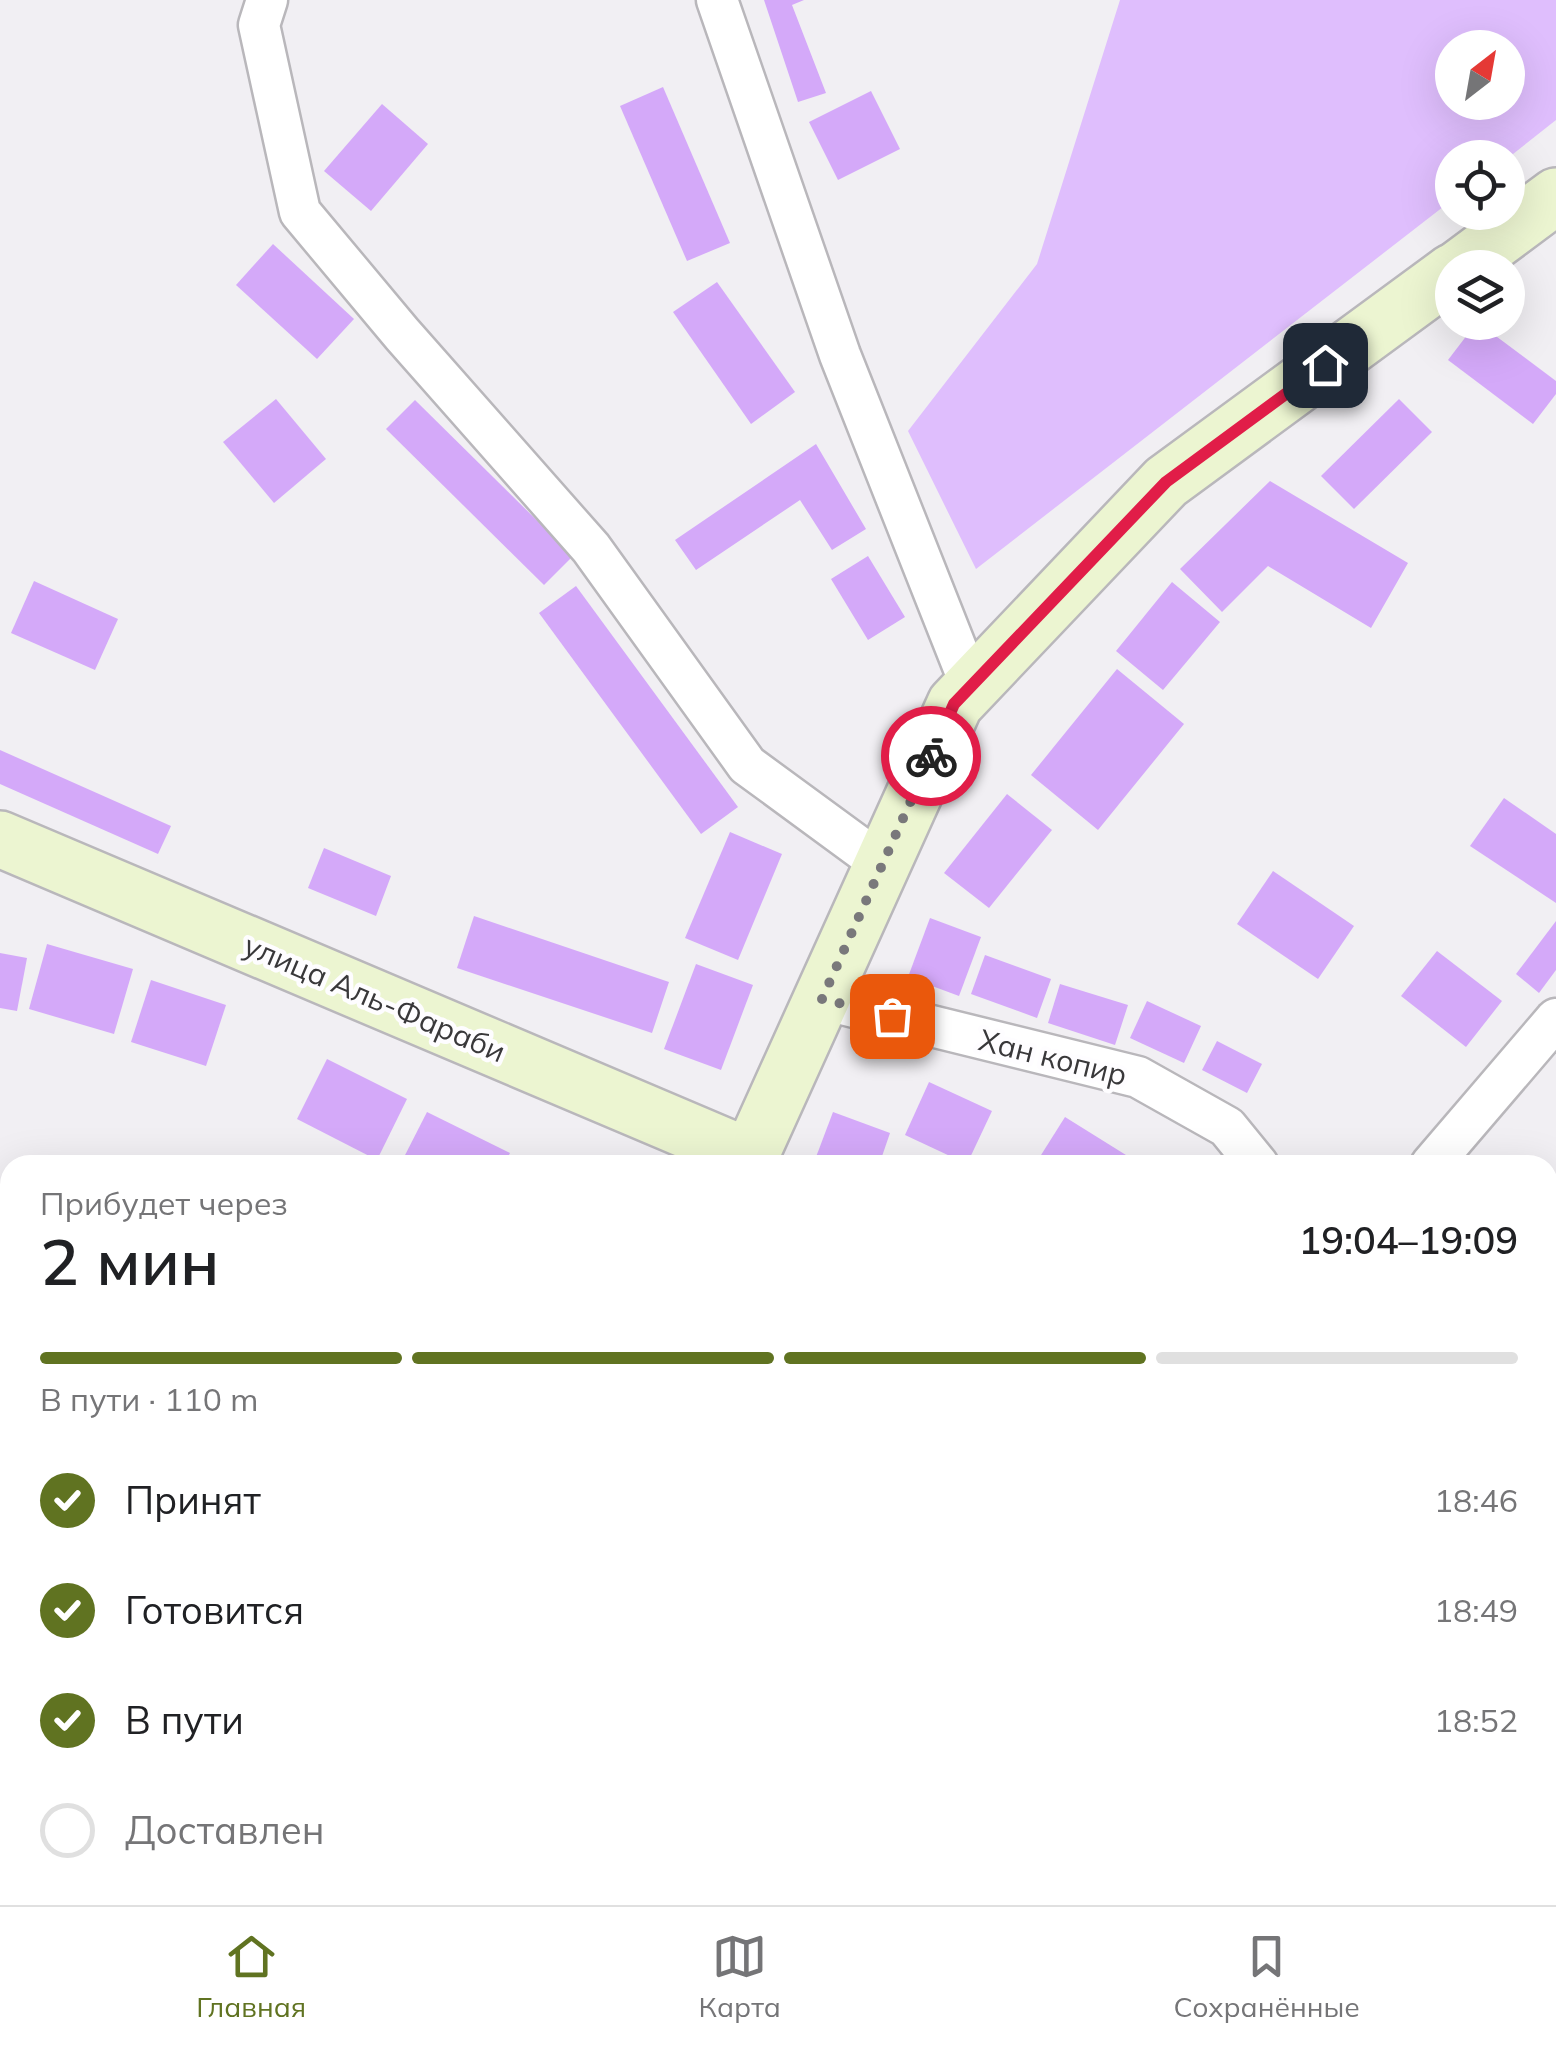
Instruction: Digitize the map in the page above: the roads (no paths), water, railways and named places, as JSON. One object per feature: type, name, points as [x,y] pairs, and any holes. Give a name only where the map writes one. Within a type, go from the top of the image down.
[{"type":"main road","points":[[1483,250],[1556,196]]},
{"type":"main road","points":[[751,1155],[954,704],[1166,482],[1435,285]]},
{"type":"main road","name":"улица Аль-Фараби","points":[[0,839],[732,1155]]},
{"type":"street","points":[[267,0],[259,25],[300,212],[591,548],[747,765],[882,864]]},
{"type":"street","points":[[717,0],[840,355],[971,686]]},
{"type":"street","name":"Хан копир","points":[[822,999],[1138,1077],[1226,1126],[1250,1155]]},
{"type":"street","points":[[1440,1155],[1556,1019]]}]
